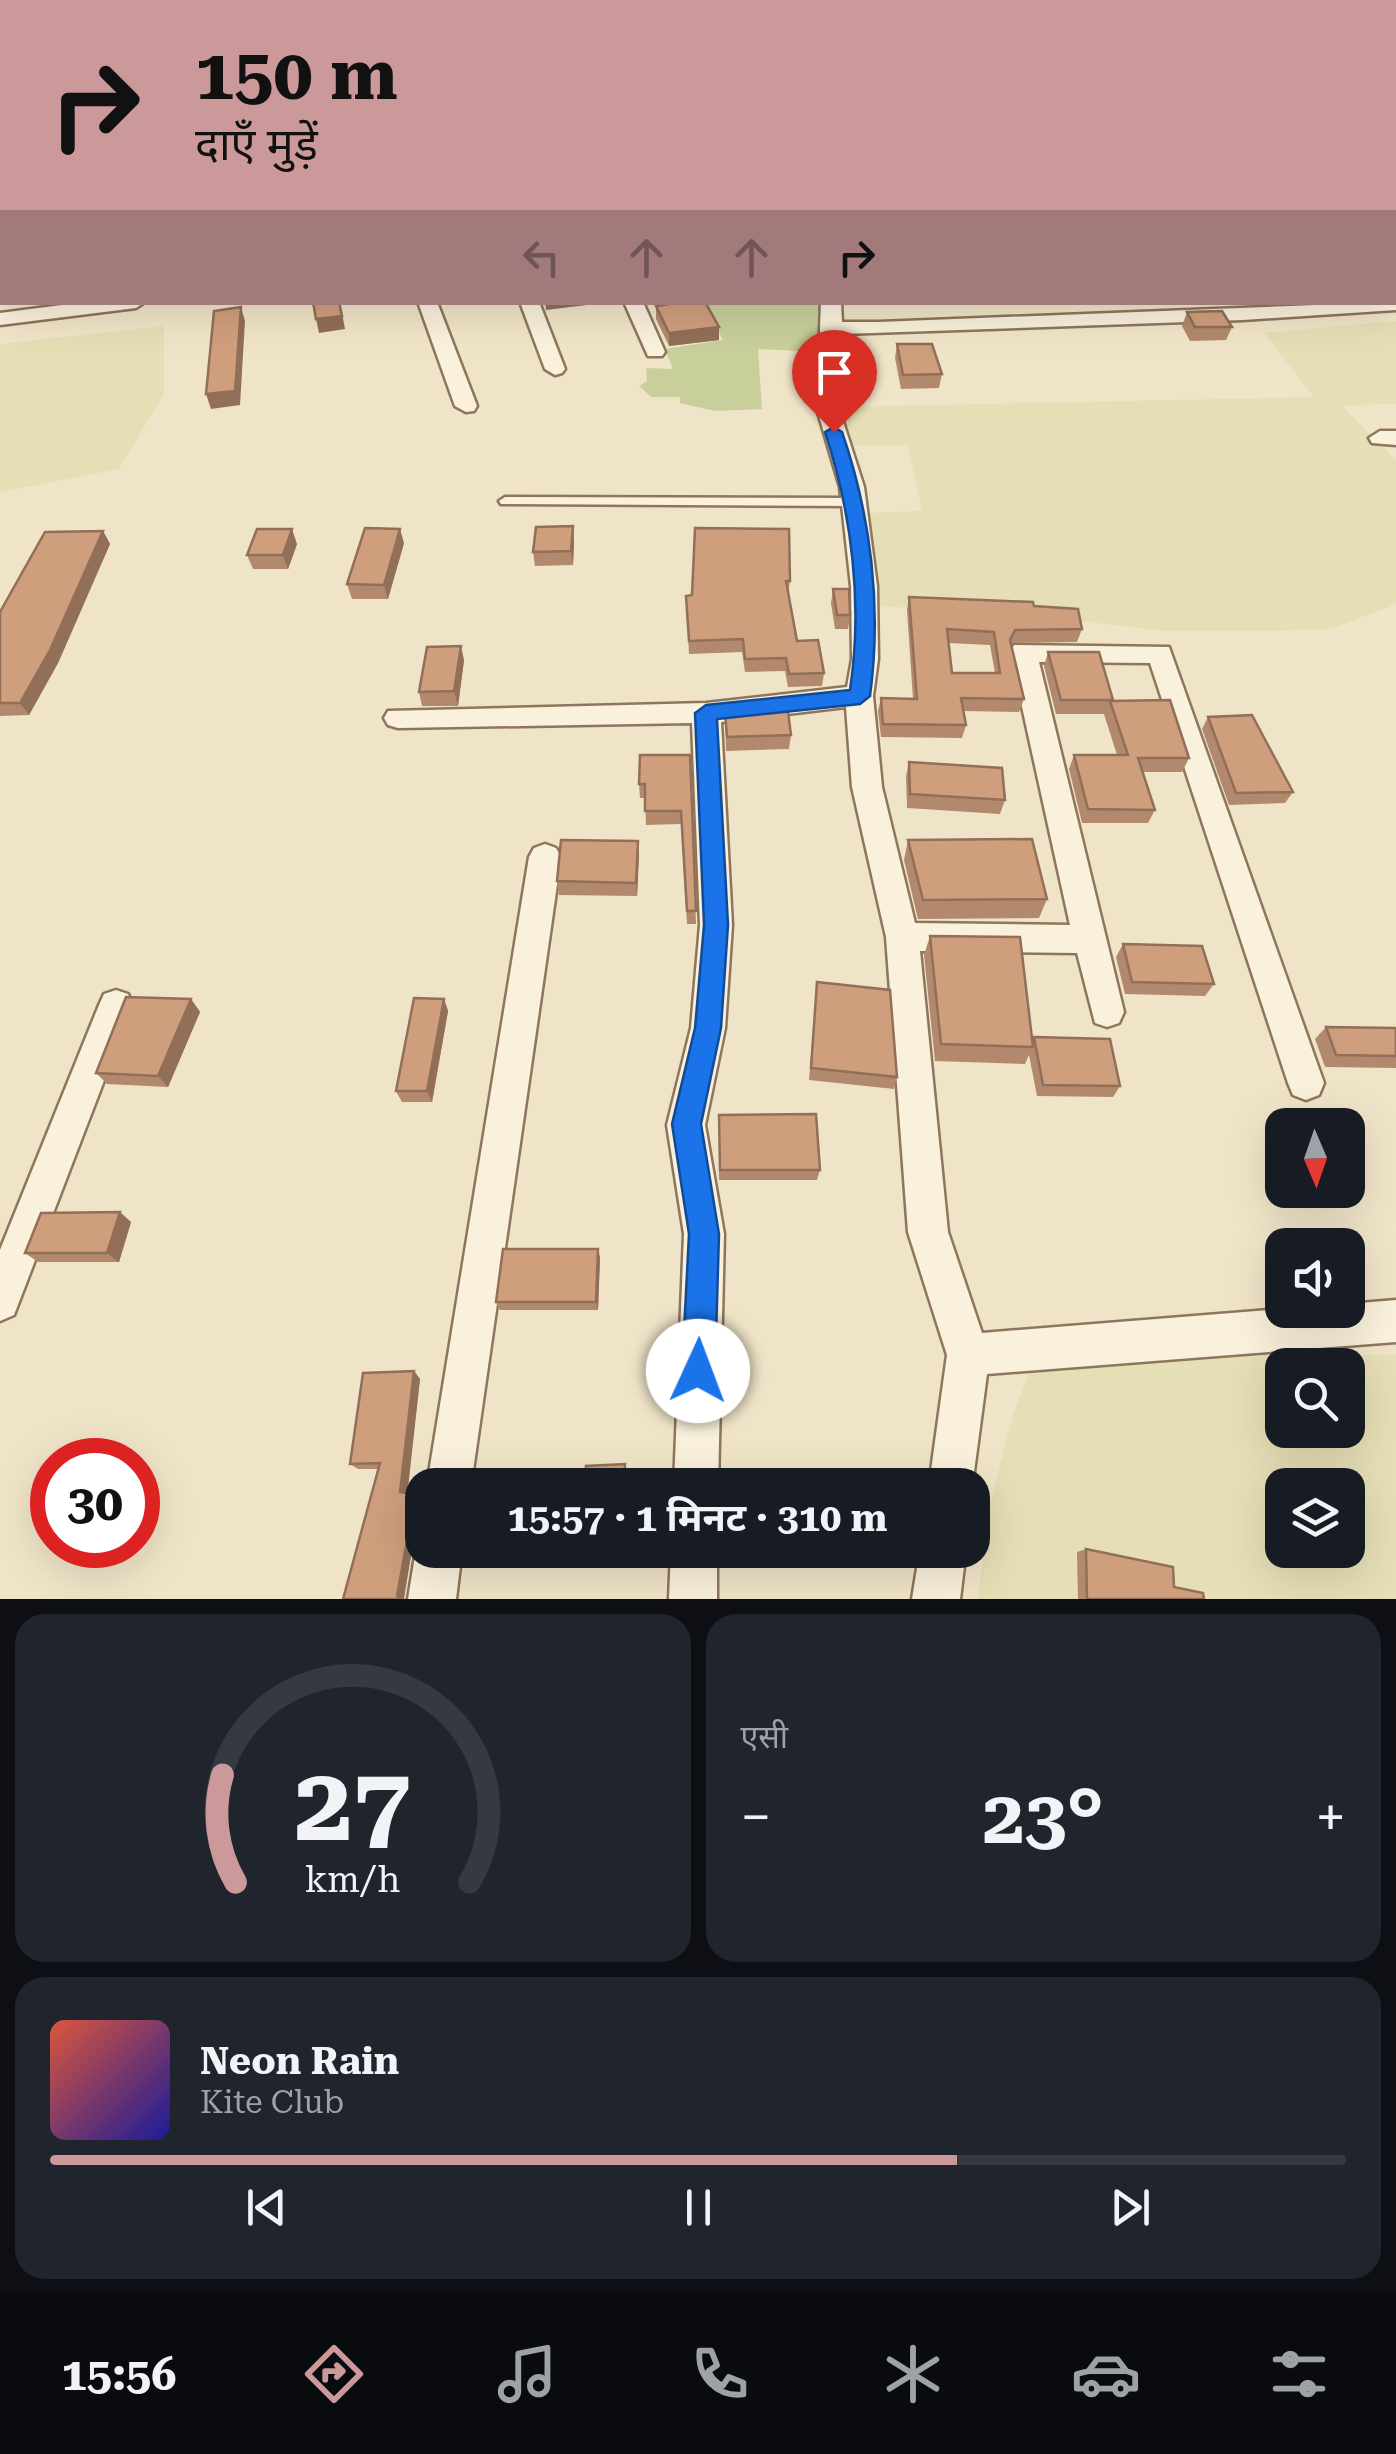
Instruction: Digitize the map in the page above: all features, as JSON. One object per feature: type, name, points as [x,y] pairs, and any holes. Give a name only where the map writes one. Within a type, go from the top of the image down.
[{"type":"street","points":[[0,320],[113,305]]},
{"type":"street","points":[[429,305],[466,406]]},
{"type":"street","points":[[530,305],[555,369]]},
{"type":"street","points":[[634,305],[656,352]]},
{"type":"street","points":[[953,1468],[968,1355],[928,1232],[902,937],[867,788],[860,696],[865,660],[864,586],[854,502],[828,409],[832,315],[1243,314],[1381,305]]},
{"type":"street","points":[[1108,1012],[1023,652],[1160,654],[1306,1083]]},
{"type":"street","points":[[398,718],[706,713],[860,696]]},
{"type":"street","points":[[697,1468],[704,1234],[686,1124],[708,1028],[716,925],[706,713]]},
{"type":"street","points":[[452,1468],[545,857]]},
{"type":"street","points":[[902,937],[1090,940]]},
{"type":"street","points":[[0,1301],[116,1004]]},
{"type":"street","points":[[968,1355],[1396,1321]]},
{"type":"street","points":[[432,1599],[436,1568]]},
{"type":"street","points":[[693,1599],[694,1568]]},
{"type":"street","points":[[936,1599],[940,1568]]},
{"type":"lane","points":[[506,501],[854,502]]},
{"type":"shaded area","points":[[1396,321],[1396,404],[1341,405],[1396,460],[1396,604],[1331,629],[1271,631],[1165,631],[1039,616],[879,606],[864,513],[922,511],[908,445],[849,446],[842,407],[1314,397],[1264,333]]},
{"type":"shaded area","points":[[164,326],[164,394],[119,469],[0,492],[0,344]]},
{"type":"shaded area","points":[[1265,1355],[1265,1448],[1365,1448],[1365,1355],[1396,1355],[1396,1599],[978,1599],[982,1568],[990,1568],[990,1504],[1013,1414],[1032,1367]]},
{"type":"green space","points":[[705,305],[824,305],[823,352],[758,349],[762,409],[715,411],[680,403],[680,397],[651,397],[639,386],[647,381],[646,368],[673,369],[665,349],[723,340]]},
{"type":"building","points":[[314,305],[340,305],[342,316],[316,319]]},
{"type":"building","points":[[707,305],[719,327],[669,333],[656,306]]},
{"type":"building","points":[[241,307],[235,391],[206,394],[214,311]]},
{"type":"building","points":[[1222,311],[1232,327],[1195,327],[1187,312]]},
{"type":"building","points":[[897,344],[932,344],[942,374],[903,375]]},
{"type":"building","points":[[573,526],[571,551],[533,552],[536,527]]},
{"type":"building","points":[[365,528],[400,529],[384,585],[347,584]]},
{"type":"building","points":[[695,528],[789,529],[790,581],[786,581],[797,641],[818,640],[824,673],[789,674],[786,658],[745,659],[743,639],[689,641],[686,596],[692,595]]},
{"type":"building","points":[[257,529],[292,529],[283,555],[247,555]]},
{"type":"building","points":[[103,531],[50,650],[20,703],[0,703],[0,612],[45,532]]},
{"type":"building","points":[[833,589],[849,589],[850,615],[837,615]]},
{"type":"building","points":[[909,597],[1033,602],[1034,606],[1078,609],[1082,629],[1015,630],[1010,640],[1024,699],[961,698],[966,725],[883,724],[881,698],[917,699]],"holes":[[[947,629],[994,632],[1000,673],[952,673]]]},
{"type":"building","points":[[461,646],[454,691],[419,692],[427,647]]},
{"type":"building","points":[[1048,652],[1099,652],[1113,700],[1061,700]]},
{"type":"building","points":[[1170,700],[1189,758],[1138,758],[1155,810],[1088,809],[1074,755],[1128,755],[1110,701]]},
{"type":"building","points":[[787,704],[791,735],[727,737],[725,711]]},
{"type":"building","points":[[1252,715],[1293,792],[1236,793],[1208,717]]},
{"type":"building","points":[[640,755],[690,755],[696,911],[687,911],[681,811],[645,811],[645,784],[639,784]]},
{"type":"building","points":[[909,762],[1002,768],[1005,800],[910,794]]},
{"type":"building","points":[[1032,839],[1047,899],[923,900],[908,840]]},
{"type":"building","points":[[561,840],[638,841],[636,883],[557,881]]},
{"type":"building","points":[[930,936],[1020,937],[1033,1047],[941,1044]]},
{"type":"building","points":[[1123,944],[1202,946],[1214,984],[1132,982]]},
{"type":"building","points":[[817,982],[890,990],[897,1077],[811,1068]]},
{"type":"building","points":[[126,997],[191,999],[158,1076],[96,1073]]},
{"type":"building","points":[[414,998],[444,999],[427,1091],[396,1091]]},
{"type":"building","points":[[1326,1027],[1396,1028],[1396,1056],[1336,1055]]},
{"type":"building","points":[[1034,1037],[1110,1039],[1120,1086],[1043,1085]]},
{"type":"building","points":[[816,1114],[820,1170],[720,1170],[719,1115]]},
{"type":"building","points":[[120,1212],[107,1253],[25,1253],[41,1213]]},
{"type":"building","points":[[503,1249],[598,1249],[596,1302],[496,1302]]},
{"type":"building","points":[[414,1371],[400,1492],[405,1493],[405,1552],[397,1596],[404,1599],[343,1599],[380,1463],[350,1464],[363,1373]]},
{"type":"building","points":[[625,1464],[625,1468],[586,1466]]},
{"type":"building","points":[[1086,1549],[1173,1567],[1174,1587],[1203,1593],[1204,1599],[1087,1599]]},
{"type":"route","points":[[698,1371],[704,1234],[686,1124],[708,1028],[716,925],[706,713],[860,696],[865,660],[864,586],[852,487],[834,432]]}]
